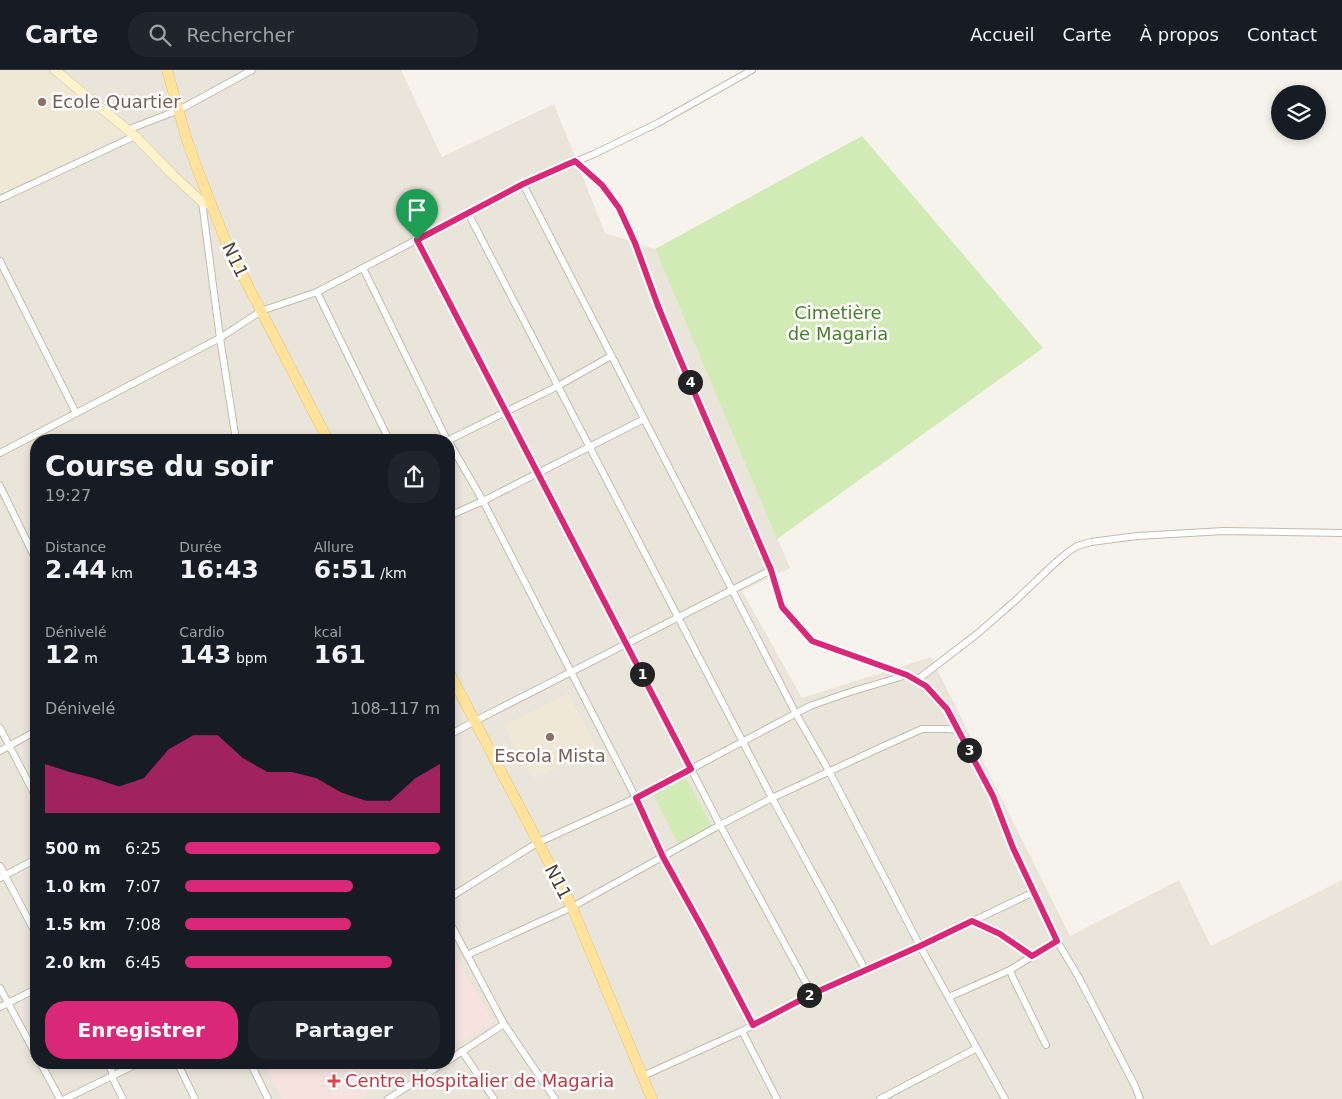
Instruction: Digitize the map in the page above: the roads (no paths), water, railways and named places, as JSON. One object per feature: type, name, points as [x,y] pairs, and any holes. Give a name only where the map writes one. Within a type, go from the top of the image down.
[{"type":"main road","points":[[55,70],[131,133],[173,175],[207,204]]},
{"type":"main road","name":"N11","points":[[167,70],[207,204],[325,434]]},
{"type":"main road","name":"N11","points":[[455,683],[572,907],[652,1099]]},
{"type":"street","points":[[0,199],[179,110],[252,70]]},
{"type":"street","points":[[36,434],[220,338],[261,312],[317,292],[523,184],[594,154],[658,123],[752,70]]},
{"type":"street","points":[[575,161],[602,185],[619,208],[635,243],[676,348],[771,570],[782,607],[812,641],[917,680],[926,686],[947,709],[993,796],[1013,848],[1057,941],[1078,976],[1140,1099]]},
{"type":"street","points":[[523,184],[796,714],[829,771],[920,946],[1005,1099]]},
{"type":"street","points":[[207,204],[220,338],[235,434]]},
{"type":"street","points":[[468,213],[772,798],[866,970]]},
{"type":"street","points":[[417,240],[720,825],[812,994]]},
{"type":"street","points":[[0,261],[76,413]]},
{"type":"street","points":[[363,268],[445,434]]},
{"type":"street","points":[[317,292],[385,434]]},
{"type":"street","points":[[455,437],[558,386],[611,356]]},
{"type":"street","points":[[455,513],[483,501],[644,418]]},
{"type":"street","points":[[0,453],[30,437]]},
{"type":"street","points":[[455,453],[483,501],[636,798],[663,857],[753,1025]]},
{"type":"street","points":[[0,486],[30,548]]},
{"type":"street","points":[[917,680],[977,634],[1068,552],[1084,544],[1138,536],[1224,531],[1342,533]]},
{"type":"street","points":[[455,733],[771,570]]},
{"type":"street","points":[[455,894],[537,843],[636,798],[810,706],[907,675]]},
{"type":"street","points":[[0,728],[30,786]]},
{"type":"street","points":[[467,955],[572,907],[720,825],[829,771],[922,729],[958,730]]},
{"type":"street","points":[[0,750],[30,734]]},
{"type":"street","points":[[3,877],[30,862]]},
{"type":"street","points":[[0,866],[3,877],[30,924]]},
{"type":"street","points":[[643,1076],[742,1031],[812,994],[1034,892]]},
{"type":"street","points":[[972,921],[1000,934],[1032,956]]},
{"type":"street","points":[[455,932],[504,1024],[555,1099]]},
{"type":"street","points":[[949,997],[1010,970],[1057,941]]},
{"type":"street","points":[[1010,970],[1046,1045]]},
{"type":"street","points":[[0,988],[30,1045]]},
{"type":"street","points":[[0,1007],[30,992]]},
{"type":"street","points":[[455,1056],[504,1024]]},
{"type":"street","points":[[742,1031],[777,1099]]},
{"type":"street","points":[[880,1099],[976,1048]]},
{"type":"street","points":[[462,1051],[494,1099]]},
{"type":"street","points":[[44,1069],[60,1099]]},
{"type":"street","points":[[110,1069],[112,1077],[124,1099]]},
{"type":"street","points":[[65,1099],[127,1069]]},
{"type":"street","points":[[180,1069],[195,1099]]},
{"type":"street","points":[[253,1069],[268,1099]]},
{"type":"street","points":[[391,1099],[435,1069]]},
{"type":"place","name":"Ecole Quartier","points":[[42,102]]},
{"type":"place","name":"Escola Mista","points":[[550,737]]},
{"type":"place","name":"Centre Hospitalier de Magaria","points":[[334,1081]]},
{"type":"park label","name":"Cimetière de Magaria","points":[[838,323]]}]
